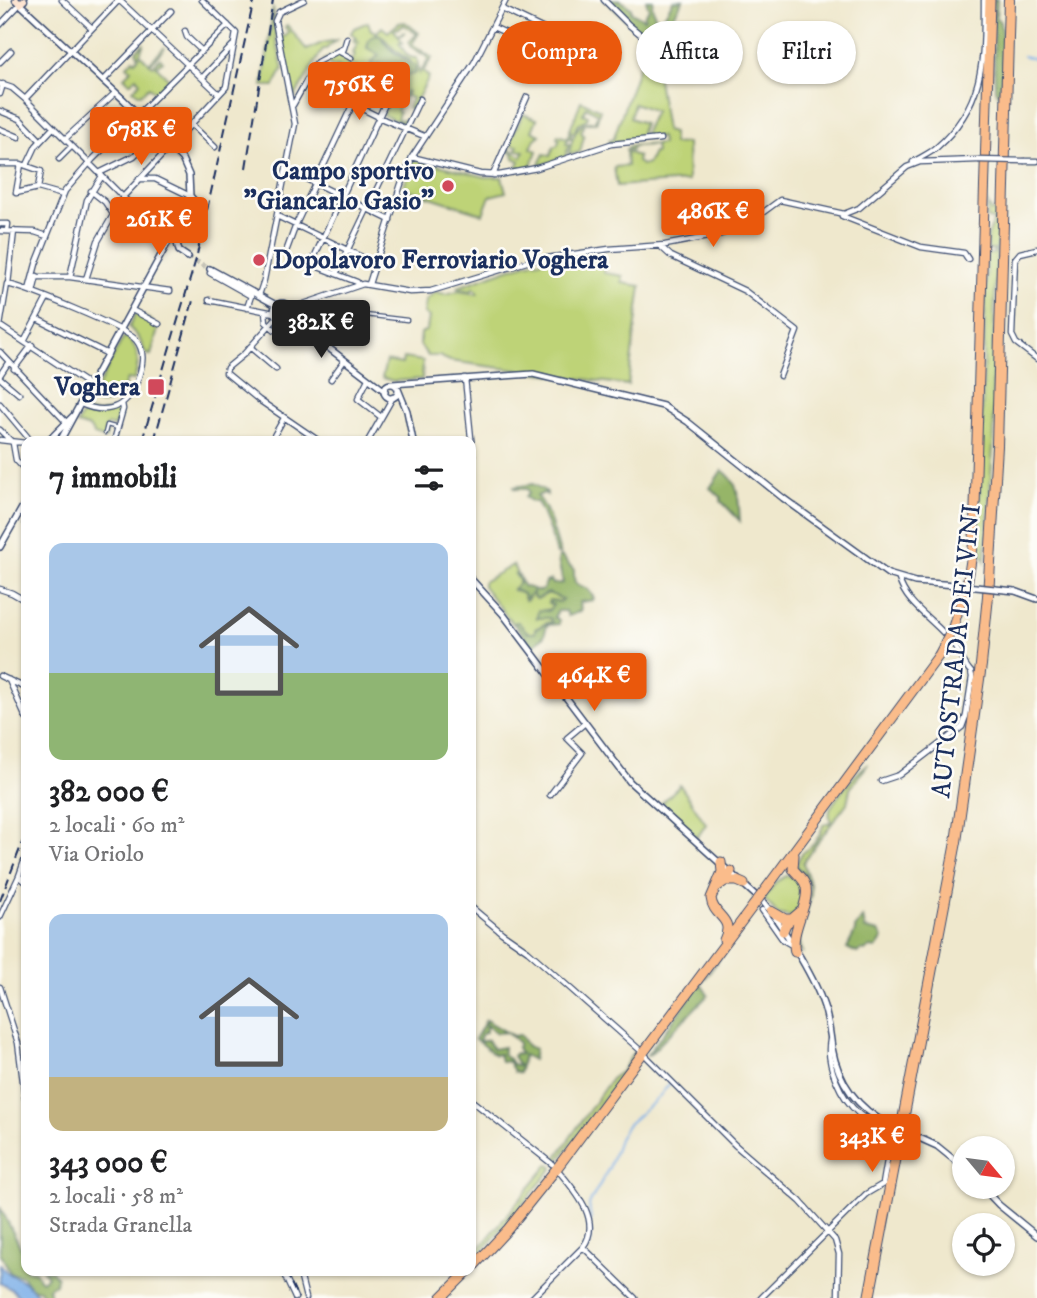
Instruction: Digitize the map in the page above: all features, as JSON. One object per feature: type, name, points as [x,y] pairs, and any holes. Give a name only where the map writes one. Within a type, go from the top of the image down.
[{"type":"highway","points":[[476,1263],[514,1222],[557,1168],[722,948],[756,910],[768,886],[939,655],[952,630],[968,579],[974,541],[990,0]]},
{"type":"highway","name":"AUTOSTRADA DEI VINI","points":[[869,1298],[954,853],[981,665],[995,498],[1012,0]]},
{"type":"highway","name":"AUTOSTRADA DEI VINI","points":[[875,1298],[967,807],[989,642],[1002,447],[1012,0]]},
{"type":"highway","points":[[783,931],[794,922],[803,907],[806,887],[793,869],[792,863],[797,847]]},
{"type":"highway","points":[[722,862],[723,880]]},
{"type":"highway","points":[[722,948],[728,928],[712,907],[711,898],[714,890],[730,871]]},
{"type":"highway","points":[[768,886],[782,874],[798,876]]},
{"type":"highway","points":[[723,880],[744,884]]},
{"type":"highway","points":[[722,917],[734,918],[756,910],[794,922]]},
{"type":"highway","points":[[793,948],[794,922]]},
{"type":"highway","points":[[441,1298],[464,1276]]},
{"type":"street","points":[[62,0],[92,28]]},
{"type":"street","points":[[86,279],[98,241],[123,197],[227,84],[235,31],[202,0]]},
{"type":"street","points":[[259,295],[295,125],[275,21],[279,12],[304,0]]},
{"type":"street","points":[[369,284],[412,157],[472,66],[506,0]]},
{"type":"street","points":[[604,0],[636,31]]},
{"type":"street","points":[[838,215],[859,208],[906,167],[934,150],[976,94],[984,50],[984,0]]},
{"type":"street","points":[[0,25],[2,18],[20,1],[170,145],[187,168],[190,197],[165,241],[157,263],[122,330],[62,436]]},
{"type":"street","points":[[25,99],[92,28],[122,2],[219,94]]},
{"type":"street","points":[[502,9],[527,21]]},
{"type":"street","points":[[103,82],[171,11]]},
{"type":"street","points":[[31,291],[34,269],[63,195],[89,163],[228,25]]},
{"type":"street","points":[[493,27],[497,29]]},
{"type":"street","points":[[185,31],[187,37],[202,51]]},
{"type":"street","points":[[292,106],[318,61],[342,51],[347,38]]},
{"type":"street","points":[[202,79],[235,44]]},
{"type":"street","points":[[0,62],[11,51]]},
{"type":"street","points":[[342,51],[351,58]]},
{"type":"street","points":[[313,69],[331,77]]},
{"type":"street","points":[[287,248],[366,77],[391,88],[312,264],[359,285]]},
{"type":"street","points":[[306,81],[378,117],[424,136]]},
{"type":"street","points":[[0,94],[2,84],[25,99],[165,241]]},
{"type":"street","points":[[65,139],[116,94]]},
{"type":"street","points":[[494,175],[527,97]]},
{"type":"street","points":[[336,274],[420,99]]},
{"type":"street","points":[[0,111],[20,119],[40,140]]},
{"type":"street","points":[[191,124],[215,146]]},
{"type":"street","points":[[53,128],[40,140],[24,164],[13,193],[38,188],[63,195]]},
{"type":"street","points":[[0,129],[19,137]]},
{"type":"street","points":[[70,277],[90,191],[100,175],[134,156],[157,133]]},
{"type":"street","points":[[412,157],[494,175],[536,168],[611,144],[661,139]]},
{"type":"street","points":[[59,159],[72,146]]},
{"type":"street","points":[[906,167],[920,162],[1037,161]]},
{"type":"street","points":[[0,164],[24,164],[42,171],[38,188]]},
{"type":"street","points":[[286,169],[390,220]]},
{"type":"street","points":[[139,179],[155,179],[190,197],[198,205],[193,226],[179,237],[177,243],[179,250],[188,257]]},
{"type":"street","points":[[90,191],[105,202],[113,214]]},
{"type":"street","points":[[209,300],[276,315],[288,313],[304,304],[359,285],[369,284],[410,292],[431,291],[533,260],[609,249],[660,246],[733,231],[743,227],[780,200],[838,215],[904,242],[934,251],[964,253],[968,259]]},
{"type":"street","points":[[277,216],[374,263]]},
{"type":"street","points":[[0,224],[8,224],[7,231]]},
{"type":"street","points":[[0,231],[35,232],[47,236]]},
{"type":"street","points":[[14,231],[0,326],[91,386]]},
{"type":"street","points":[[660,246],[671,256],[745,291],[797,331],[780,376]]},
{"type":"street","points":[[1037,249],[1018,254],[1015,259],[1012,335],[1016,343],[1037,359]]},
{"type":"street","points":[[210,271],[276,305],[285,304],[294,322],[405,406]]},
{"type":"street","points":[[210,271],[251,296],[247,308]]},
{"type":"street","points":[[35,277],[70,277],[170,291]]},
{"type":"street","points":[[264,280],[266,299]]},
{"type":"street","points":[[0,284],[31,291],[122,330],[138,343],[143,359],[135,391],[122,403],[105,409],[81,404]]},
{"type":"street","points":[[25,340],[47,298]]},
{"type":"street","points":[[304,304],[307,308],[407,320]]},
{"type":"street","points":[[276,305],[276,315],[269,327],[225,370],[227,375],[311,436]]},
{"type":"street","points":[[132,310],[159,324]]},
{"type":"street","points":[[314,338],[319,331],[324,310]]},
{"type":"street","points":[[265,312],[265,320],[269,327],[275,330],[284,330],[294,322]]},
{"type":"street","points":[[37,319],[109,354]]},
{"type":"street","points":[[14,369],[32,345]]},
{"type":"street","points":[[250,348],[276,369]]},
{"type":"street","points":[[0,352],[67,427]]},
{"type":"street","points":[[331,379],[344,361]]},
{"type":"street","points":[[8,363],[0,377],[19,394]]},
{"type":"street","points":[[365,377],[394,386],[465,378],[541,375],[663,406],[688,422],[783,498],[879,568],[899,579],[1014,591],[1037,599]]},
{"type":"street","points":[[365,377],[358,400],[382,416]]},
{"type":"street","points":[[465,378],[471,436]]},
{"type":"street","points":[[371,436],[387,407],[394,386]]},
{"type":"street","points":[[390,395],[394,386]]},
{"type":"street","points":[[394,386],[405,406],[412,436]]},
{"type":"street","points":[[116,436],[123,409],[122,403]]},
{"type":"street","points":[[0,404],[28,436]]},
{"type":"street","points":[[274,436],[284,418]]},
{"type":"street","points":[[105,433],[107,425],[118,428]]},
{"type":"street","points":[[53,436],[67,427]]},
{"type":"street","points":[[0,430],[13,443],[16,460],[21,466]]},
{"type":"street","points":[[0,440],[21,443]]},
{"type":"street","points":[[0,547],[21,510]]},
{"type":"street","points":[[881,780],[899,775],[962,727],[972,677],[954,644],[909,597],[899,579]]},
{"type":"street","points":[[476,584],[503,614],[631,782],[722,862],[754,894]]},
{"type":"street","points":[[1,590],[21,599]]},
{"type":"street","points":[[0,676],[21,686]]},
{"type":"street","points":[[9,680],[21,707]]},
{"type":"street","points":[[550,795],[582,752],[567,738],[585,723]]},
{"type":"street","points":[[0,917],[21,870]]},
{"type":"street","points":[[756,910],[764,903]]},
{"type":"street","points":[[756,910],[783,931],[820,994],[835,1063],[848,1090],[866,1110],[952,1158]]},
{"type":"street","points":[[756,910],[793,948]]},
{"type":"street","points":[[476,911],[528,951],[642,1052],[735,1144],[800,1201],[828,1232],[838,1248],[838,1298]]},
{"type":"street","points":[[0,987],[18,1043],[21,1066]]},
{"type":"street","points":[[761,1298],[870,1191],[882,1186],[890,1143],[888,1133],[860,1115],[841,1090],[829,1051],[831,1035]]},
{"type":"street","points":[[476,1104],[552,1164]]},
{"type":"street","points":[[532,1298],[583,1247],[590,1231],[586,1210],[557,1169]]},
{"type":"street","points":[[993,1199],[1037,1236]]},
{"type":"street","points":[[583,1247],[635,1298]]},
{"type":"street","points":[[285,1276],[295,1298]]},
{"type":"street","points":[[300,1276],[306,1298]]},
{"type":"green space","points":[[605,0],[620,0],[631,8],[631,12],[644,19],[649,9],[646,0],[653,0],[656,21],[636,21],[636,29]]},
{"type":"green space","points":[[683,0],[671,21],[661,21],[673,1]]},
{"type":"green space","points":[[993,0],[997,0],[996,17],[1000,22],[1002,38],[1003,72],[999,95],[995,90]]},
{"type":"green space","points":[[273,8],[283,69],[274,86],[263,86]]},
{"type":"green space","points":[[368,22],[371,30],[377,32],[382,27],[388,32],[399,23],[405,22],[419,33],[412,44],[432,58],[423,71],[429,77],[412,109],[408,108],[412,98],[406,96],[406,91],[397,111],[397,119],[408,118],[404,124],[383,115],[392,95],[401,98],[400,94],[393,93],[396,86],[350,64],[345,73],[338,66],[333,67],[324,60],[338,53],[352,61],[357,44],[353,41],[355,38],[360,43],[351,33],[354,28]],"holes":[[[404,25],[417,34],[409,42],[410,46],[427,57],[428,61],[419,74],[417,58],[408,56],[399,43],[403,43],[399,37],[405,32],[398,35],[394,30]],[[376,34],[381,35],[410,61],[416,72],[414,74],[396,74],[377,64],[372,67],[371,63],[380,55],[367,47],[369,40]]]},
{"type":"green space","points":[[287,25],[307,50],[336,40],[323,49],[294,98],[281,36],[289,33],[285,27]]},
{"type":"green space","points":[[376,34],[381,36],[391,50],[416,67],[414,74],[402,77],[393,74],[391,70],[386,74],[379,64],[372,67],[371,63],[379,55],[367,48],[369,39]]},
{"type":"green space","points":[[383,40],[394,49],[394,51],[385,46]]},
{"type":"green space","points":[[144,43],[140,54],[149,63],[165,47],[150,64],[153,66],[160,58],[163,61],[156,66],[169,79],[156,93],[149,87],[138,94],[133,90],[140,82],[136,77],[130,83],[124,77],[131,70],[127,66],[139,57],[136,51]]},
{"type":"green space","points":[[636,74],[636,84],[659,84],[666,131],[673,133],[673,144],[687,143],[688,181],[617,186],[614,167],[627,166],[626,151],[638,157],[637,162],[642,165],[648,163],[653,153],[656,153],[655,145],[633,146],[631,150],[627,149],[629,146],[662,144],[661,137],[642,138],[655,111],[634,103],[630,118],[644,123],[639,138],[608,144],[610,139],[613,140]]},
{"type":"green space","points":[[581,101],[600,110],[596,123],[585,123],[594,122],[598,114],[586,107],[583,114],[588,116],[587,119],[578,124],[574,133],[571,132],[571,139],[568,137],[565,157],[538,166],[544,154],[550,156],[554,146],[557,146],[560,139],[557,138],[558,135],[567,138]]},
{"type":"green space","points":[[523,114],[537,119],[532,131],[540,135],[531,148],[537,151],[530,168],[515,171],[520,161],[506,150],[508,148],[522,157],[524,151],[516,150],[518,146],[508,145]]},
{"type":"green space","points":[[585,123],[581,132],[584,136],[580,152],[569,155],[576,132]]},
{"type":"green space","name":"Campo sportivo \"Giancarlo Gasio\"","points":[[414,159],[486,177],[502,177],[506,192],[490,196],[483,214],[403,188]]},
{"type":"green space","points":[[988,204],[992,212],[998,207],[998,211],[992,377],[994,433],[985,561],[978,548],[987,254],[993,254],[995,250],[988,250],[988,236],[994,220],[987,219]]},
{"type":"green space","points":[[594,253],[594,256],[601,256],[601,260],[605,260],[604,273],[623,276],[622,283],[641,286],[628,385],[450,361],[439,356],[428,356],[420,345],[421,333],[427,330],[429,317],[424,313],[426,300],[435,292],[478,294],[473,288],[472,291],[458,287],[526,264],[553,259],[566,260],[566,257]]},
{"type":"green space","points":[[136,313],[152,321],[153,327],[158,329],[151,355],[146,354],[139,338],[129,327]]},
{"type":"green space","points":[[126,337],[134,346],[138,357],[134,380],[127,379],[124,387],[130,390],[112,402],[90,402],[123,338]]},
{"type":"green space","points":[[403,358],[423,361],[422,379],[394,381],[382,378],[386,361],[402,364]]},
{"type":"green space","points":[[84,412],[119,412],[114,427],[107,425],[104,432],[106,436],[94,435],[90,428],[77,424]]},
{"type":"green space","points":[[722,470],[736,487],[740,521],[710,488]]},
{"type":"green space","points":[[533,484],[547,492],[547,495],[544,493],[537,496],[548,515],[560,553],[557,554],[537,502],[525,497],[529,493],[527,489],[514,487]]},
{"type":"green space","points":[[560,555],[574,570],[576,584],[588,590],[594,598],[580,602],[581,611],[572,615],[568,616],[566,611],[558,611],[554,617],[559,620],[559,624],[547,625],[544,636],[533,646],[513,623],[518,622],[528,633],[535,633],[535,629],[552,622],[550,618],[537,618],[538,610],[548,611],[553,605],[548,603],[549,600],[560,602],[563,599],[548,593],[537,599],[533,597],[533,592],[525,600],[523,594],[513,589],[520,582],[515,574],[519,575],[523,586],[539,591],[551,580],[553,584],[563,583],[558,560]]},
{"type":"green space","points":[[513,565],[520,581],[513,590],[523,594],[524,598],[527,600],[532,592],[537,599],[548,593],[563,599],[560,602],[552,600],[549,603],[553,605],[550,609],[542,611],[537,618],[550,618],[552,622],[535,629],[535,633],[529,633],[516,622],[513,624],[483,586],[483,582]]},
{"type":"green space","points":[[868,764],[850,789],[847,803],[803,862],[811,893],[800,930],[799,945],[802,952],[799,951],[797,935],[810,893],[808,882],[795,867],[806,875],[797,866],[800,857],[815,842],[823,825],[831,822],[830,810],[838,796]]},
{"type":"green space","points":[[680,785],[706,824],[697,838],[660,805]]},
{"type":"green space","points":[[786,876],[799,881],[803,892],[800,906],[791,917],[778,914],[764,899],[776,882]]},
{"type":"green space","points":[[863,917],[865,929],[879,932],[883,938],[876,948],[870,947],[857,953],[847,948]]},
{"type":"green space","points":[[726,950],[701,984],[708,995],[647,1055]]},
{"type":"green space","points":[[486,1020],[506,1032],[496,1033],[486,1025],[486,1032],[481,1035],[479,1042],[487,1040],[493,1049],[504,1047],[503,1054],[512,1064],[519,1066],[513,1056],[516,1053],[521,1054],[517,1048],[519,1043],[508,1033],[513,1036],[520,1035],[527,1046],[535,1049],[533,1060],[524,1055],[519,1073],[514,1072],[509,1062],[501,1061],[499,1054],[495,1055],[476,1040]]},
{"type":"green space","points":[[636,1048],[639,1051],[557,1163],[554,1161],[611,1079],[622,1071]]},
{"type":"green space","points":[[549,1164],[553,1168],[476,1259],[476,1253]]},
{"type":"green space","points":[[0,1207],[21,1248],[21,1276],[10,1273],[0,1252]]},
{"type":"green space","points":[[22,1276],[38,1276],[42,1281],[47,1276],[57,1278],[55,1284],[48,1288],[51,1298],[45,1298],[40,1290],[31,1288]]},
{"type":"water","points":[[0,1263],[5,1271],[23,1281],[41,1298],[20,1298],[0,1283]]},
{"type":"waterway","points":[[1023,56],[1037,59]]},
{"type":"waterway","points":[[591,1222],[589,1204],[609,1168],[619,1139],[627,1125],[658,1098],[670,1083]]},
{"type":"waterway","points":[[587,1248],[591,1242],[591,1231]]},
{"type":"tunnel","points":[[188,257],[210,269]]},
{"type":"railway","points":[[143,436],[196,259],[254,0]]},
{"type":"railway","points":[[246,168],[273,0]]},
{"type":"railway","points":[[155,436],[194,297]]},
{"type":"railway","points":[[0,901],[21,846]]},
{"type":"railway","points":[[288,1276],[298,1298]]},
{"type":"place","name":"Campo sportivo \"Giancarlo Gasio\"","points":[[448,186]]},
{"type":"place","name":"Dopolavoro Ferroviario Voghera","points":[[259,260]]},
{"type":"place","name":"Voghera","points":[[156,387]]}]
